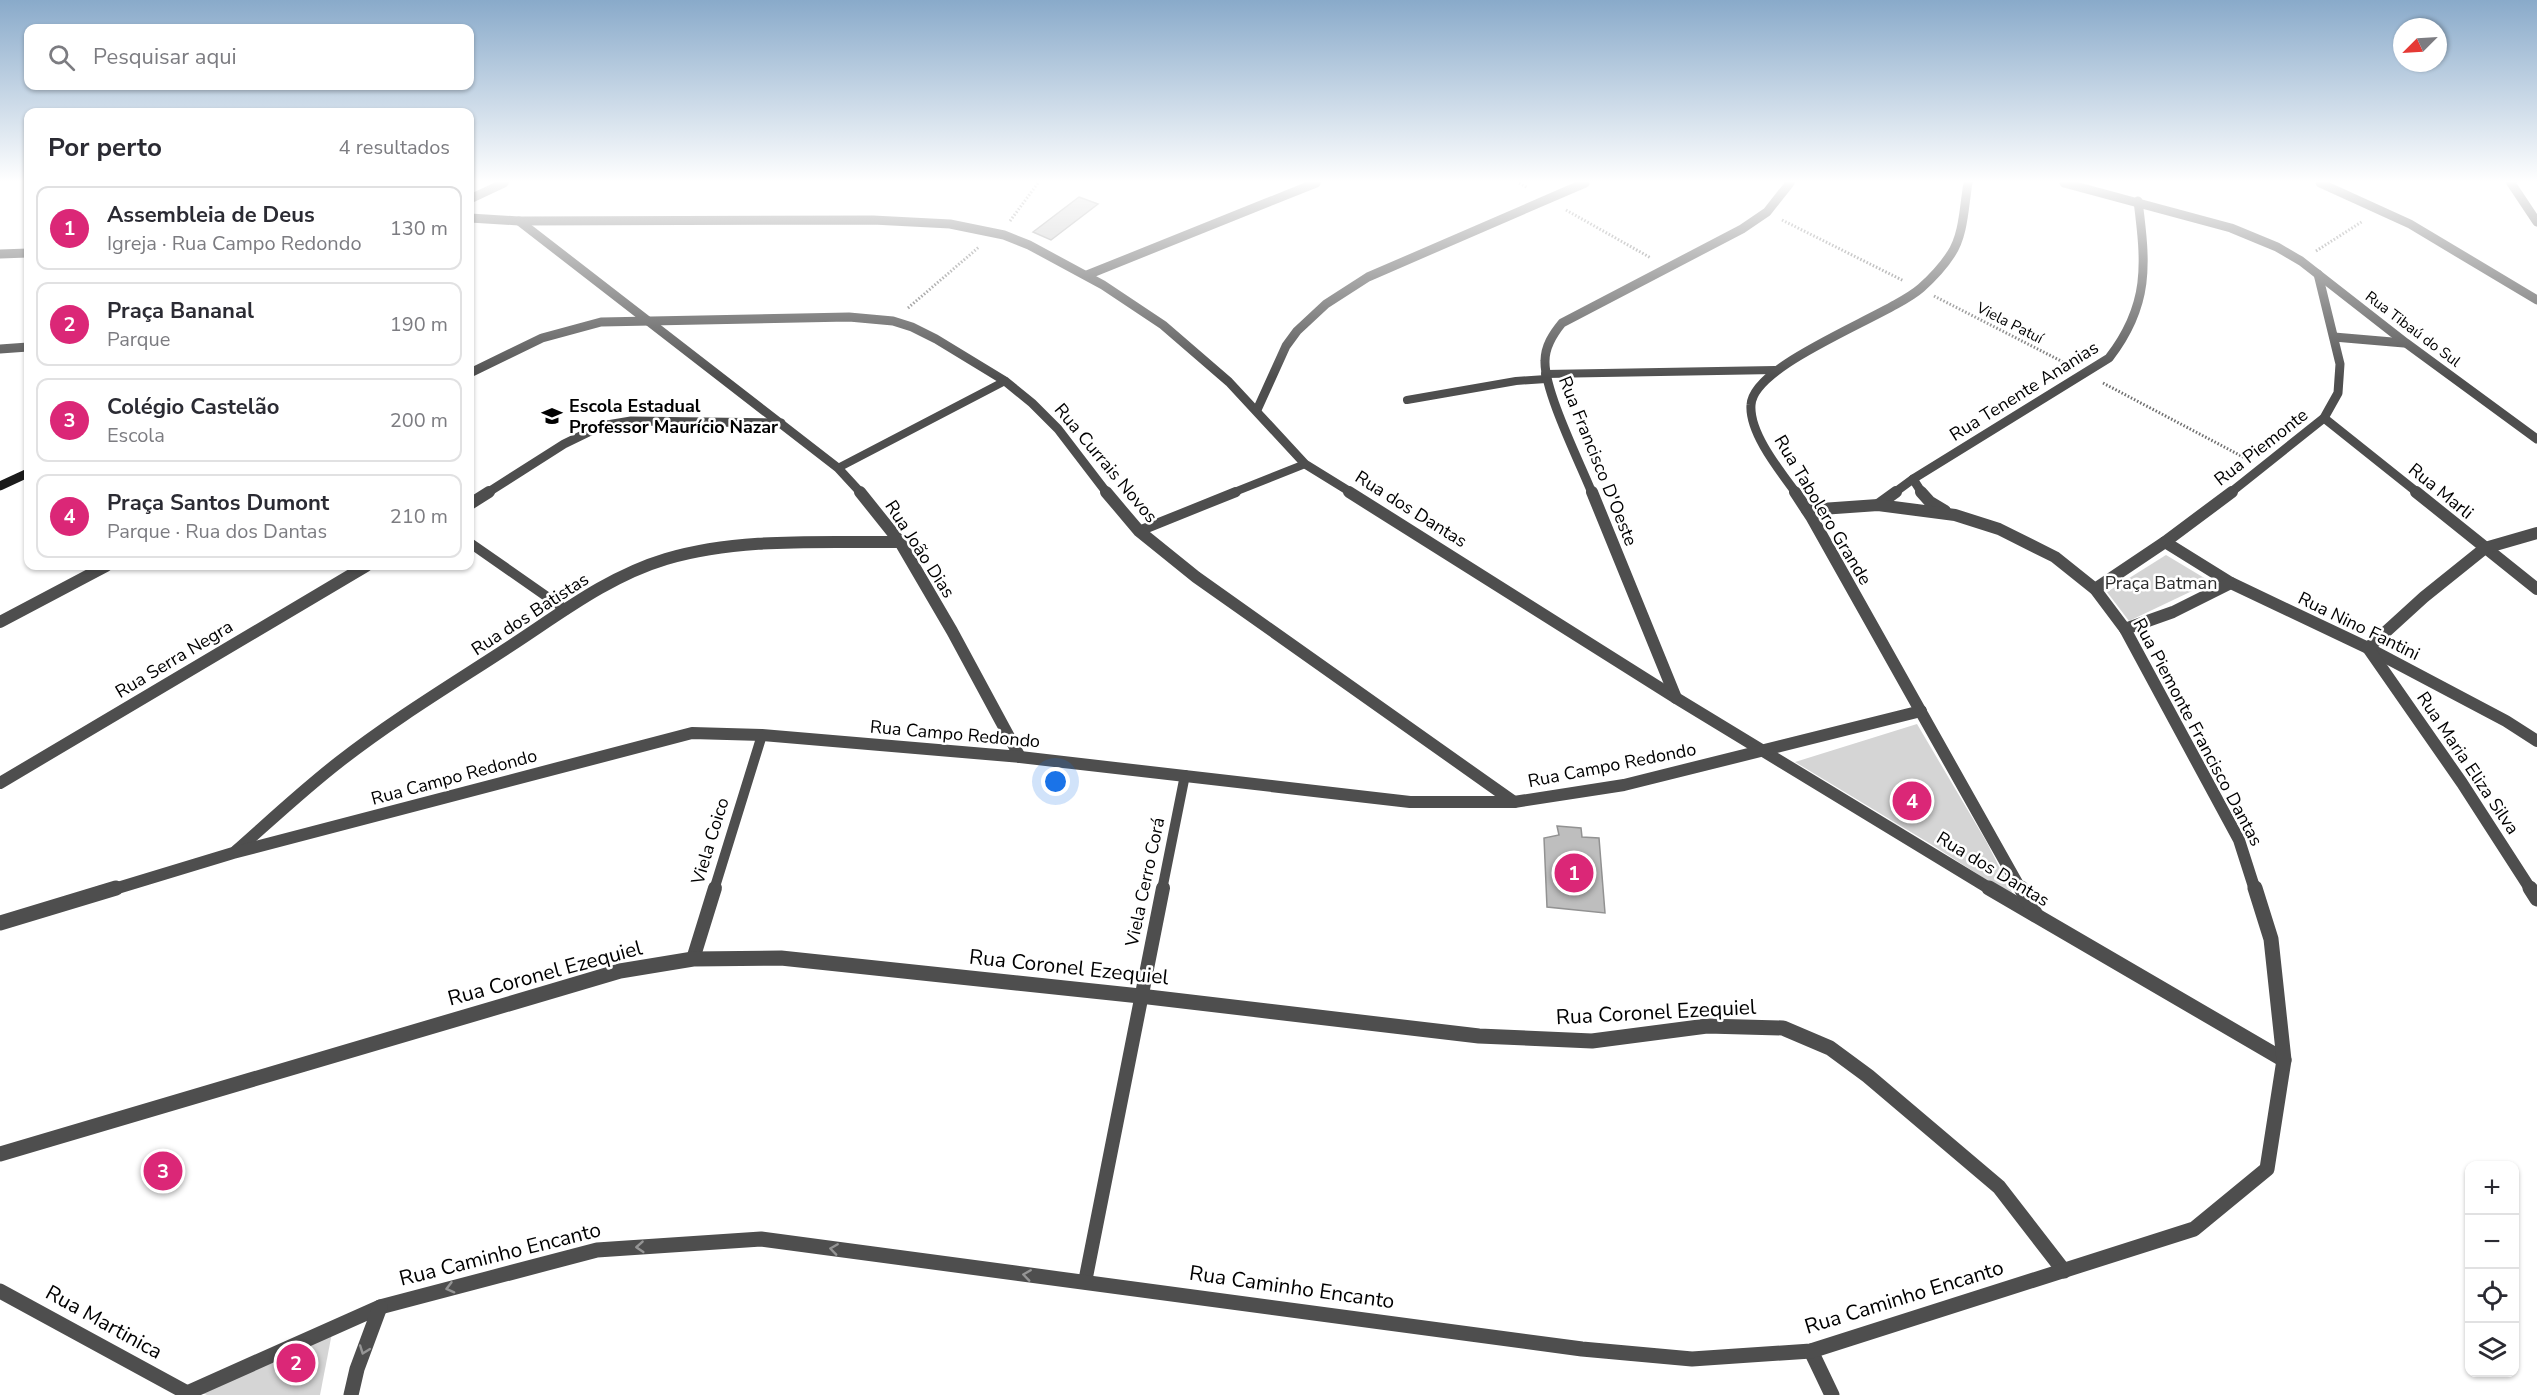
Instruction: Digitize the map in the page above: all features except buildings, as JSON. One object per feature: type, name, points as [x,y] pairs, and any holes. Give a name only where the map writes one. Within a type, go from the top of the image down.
[{"type":"street","name":"Rua João Dias","points":[[552,248],[649,320],[838,468],[874,507],[900,542],[1020,757]]},
{"type":"street","name":"Rua dos Dantas","points":[[1030,248],[1087,275],[1169,329],[1217,369],[1305,464],[1676,698],[2037,917],[2284,1060]]},
{"type":"street","points":[[1087,275],[1154,248]]},
{"type":"street","points":[[1257,410],[1281,352],[1295,330],[1337,295],[1368,277],[1434,248]]},
{"type":"street","name":"Rua Francisco D'Oeste","points":[[1676,698],[1545,376],[1545,353],[1550,336],[1562,322],[1707,248]]},
{"type":"street","name":"Rua Tabolero Grande","points":[[1954,248],[1952,254],[1920,289],[1775,370],[1758,386],[1751,398],[1751,411],[1764,444],[1807,510],[2037,917]]},
{"type":"street","name":"Rua Tenente Ananias","points":[[1878,505],[1913,479],[2109,358],[2125,340],[2137,316],[2144,285],[2143,248]]},
{"type":"street","name":"Rua Tibaú do Sul","points":[[2279,248],[2301,261],[2406,343],[2537,439]]},
{"type":"street","points":[[2448,248],[2537,300]]},
{"type":"street","points":[[0,254],[24,253]]},
{"type":"street","name":"Rua Piemonte","points":[[2095,589],[2165,542],[2264,468],[2324,418],[2338,393],[2340,364],[2318,274]]},
{"type":"street","name":"Rua Currais Novos","points":[[474,371],[508,352],[580,326],[601,322],[849,317],[893,321],[936,339],[1005,381],[1058,429],[1117,507],[1139,531],[1196,577],[1514,802]]},
{"type":"street","points":[[2334,337],[2406,343]]},
{"type":"street","points":[[0,349],[24,347]]},
{"type":"street","name":"Rua Marli","points":[[2324,418],[2537,589]]},
{"type":"street","points":[[474,501],[564,444],[601,426],[632,421],[781,423]]},
{"type":"street","points":[[0,486],[24,475]]},
{"type":"street","points":[[1913,479],[1919,491],[1932,504],[1954,515]]},
{"type":"street","name":"Rua Piemonte Francisco Dantas","points":[[1807,510],[1878,505],[1954,515],[1999,529],[2045,552],[2095,589],[2125,629],[2239,840],[2271,939],[2284,1060]]},
{"type":"street","points":[[2368,648],[2424,597],[2485,548],[2537,533]]},
{"type":"street","name":"Rua dos Batistas","points":[[233,853],[303,789],[354,750],[566,610],[627,575],[664,560],[700,550],[736,546],[900,542]]},
{"type":"street","name":"Rua Nino Fantini","points":[[2165,542],[2231,584],[2368,648],[2506,721],[2537,741]]},
{"type":"street","points":[[0,622],[98,570]]},
{"type":"street","name":"Rua Serra Negra","points":[[0,783],[359,570]]},
{"type":"street","points":[[2125,629],[2173,612],[2231,584]]},
{"type":"street","name":"Rua Maria Eliza Silva","points":[[2368,648],[2462,783],[2537,899]]},
{"type":"street","name":"Rua Campo Redondo","points":[[0,923],[233,853],[692,733],[762,735],[1020,757],[1410,802],[1514,802],[1624,785],[1921,711]]},
{"type":"street","name":"Rua Coronel Ezequiel","points":[[0,1154],[620,971],[693,959],[781,958],[1140,996],[1479,1036],[1592,1041],[1707,1026],[1784,1028],[1830,1048],[1868,1076],[1999,1187],[2064,1270]]},
{"type":"street","name":"Rua Caminho Encanto","points":[[189,1394],[380,1306],[597,1250],[761,1239],[1604,1351],[1692,1359],[1811,1351],[2194,1229],[2267,1169],[2284,1060]]},
{"type":"street","name":"Rua Martinica","points":[[0,1291],[189,1394]]},
{"type":"street","points":[[351,1395],[357,1369],[380,1306]]},
{"type":"street","points":[[1811,1351],[1832,1395]]},
{"type":"lane","points":[[1407,400],[1545,376],[1775,370]]},
{"type":"lane","points":[[838,468],[1005,381]]},
{"type":"lane","points":[[1139,531],[1305,464]]},
{"type":"lane","points":[[474,546],[566,610]]},
{"type":"lane","name":"Viela Coico","points":[[693,959],[762,735]]},
{"type":"lane","name":"Viela Cerro Corá","points":[[1085,1282],[1185,775]]},
{"type":"path","points":[[893,321],[977,248]]},
{"type":"path","points":[[1635,248],[1670,268]]},
{"type":"path","name":"Viela Patuí","points":[[1838,248],[2086,374],[2264,468]]},
{"type":"path","points":[[2301,261],[2321,248]]},
{"type":"green space","name":"Praça Batman","points":[[2166,555],[2211,582],[2129,621],[2107,592]]},
{"type":"green space","points":[[1917,724],[1986,841],[2015,898],[1795,762]]},
{"type":"green space","points":[[332,1333],[320,1395],[207,1395],[202,1393]]},
{"type":"place","name":"Escola Estadual Professor Maurício Nazar","points":[[552,416]]},
{"type":"place","name":"Praça Santos Dumont","points":[[1912,801]]},
{"type":"place","name":"Assembleia de Deus","points":[[1574,873]]},
{"type":"place","name":"Colégio Castelão","points":[[163,1171]]},
{"type":"place","name":"Praça Bananal","points":[[296,1363]]}]
